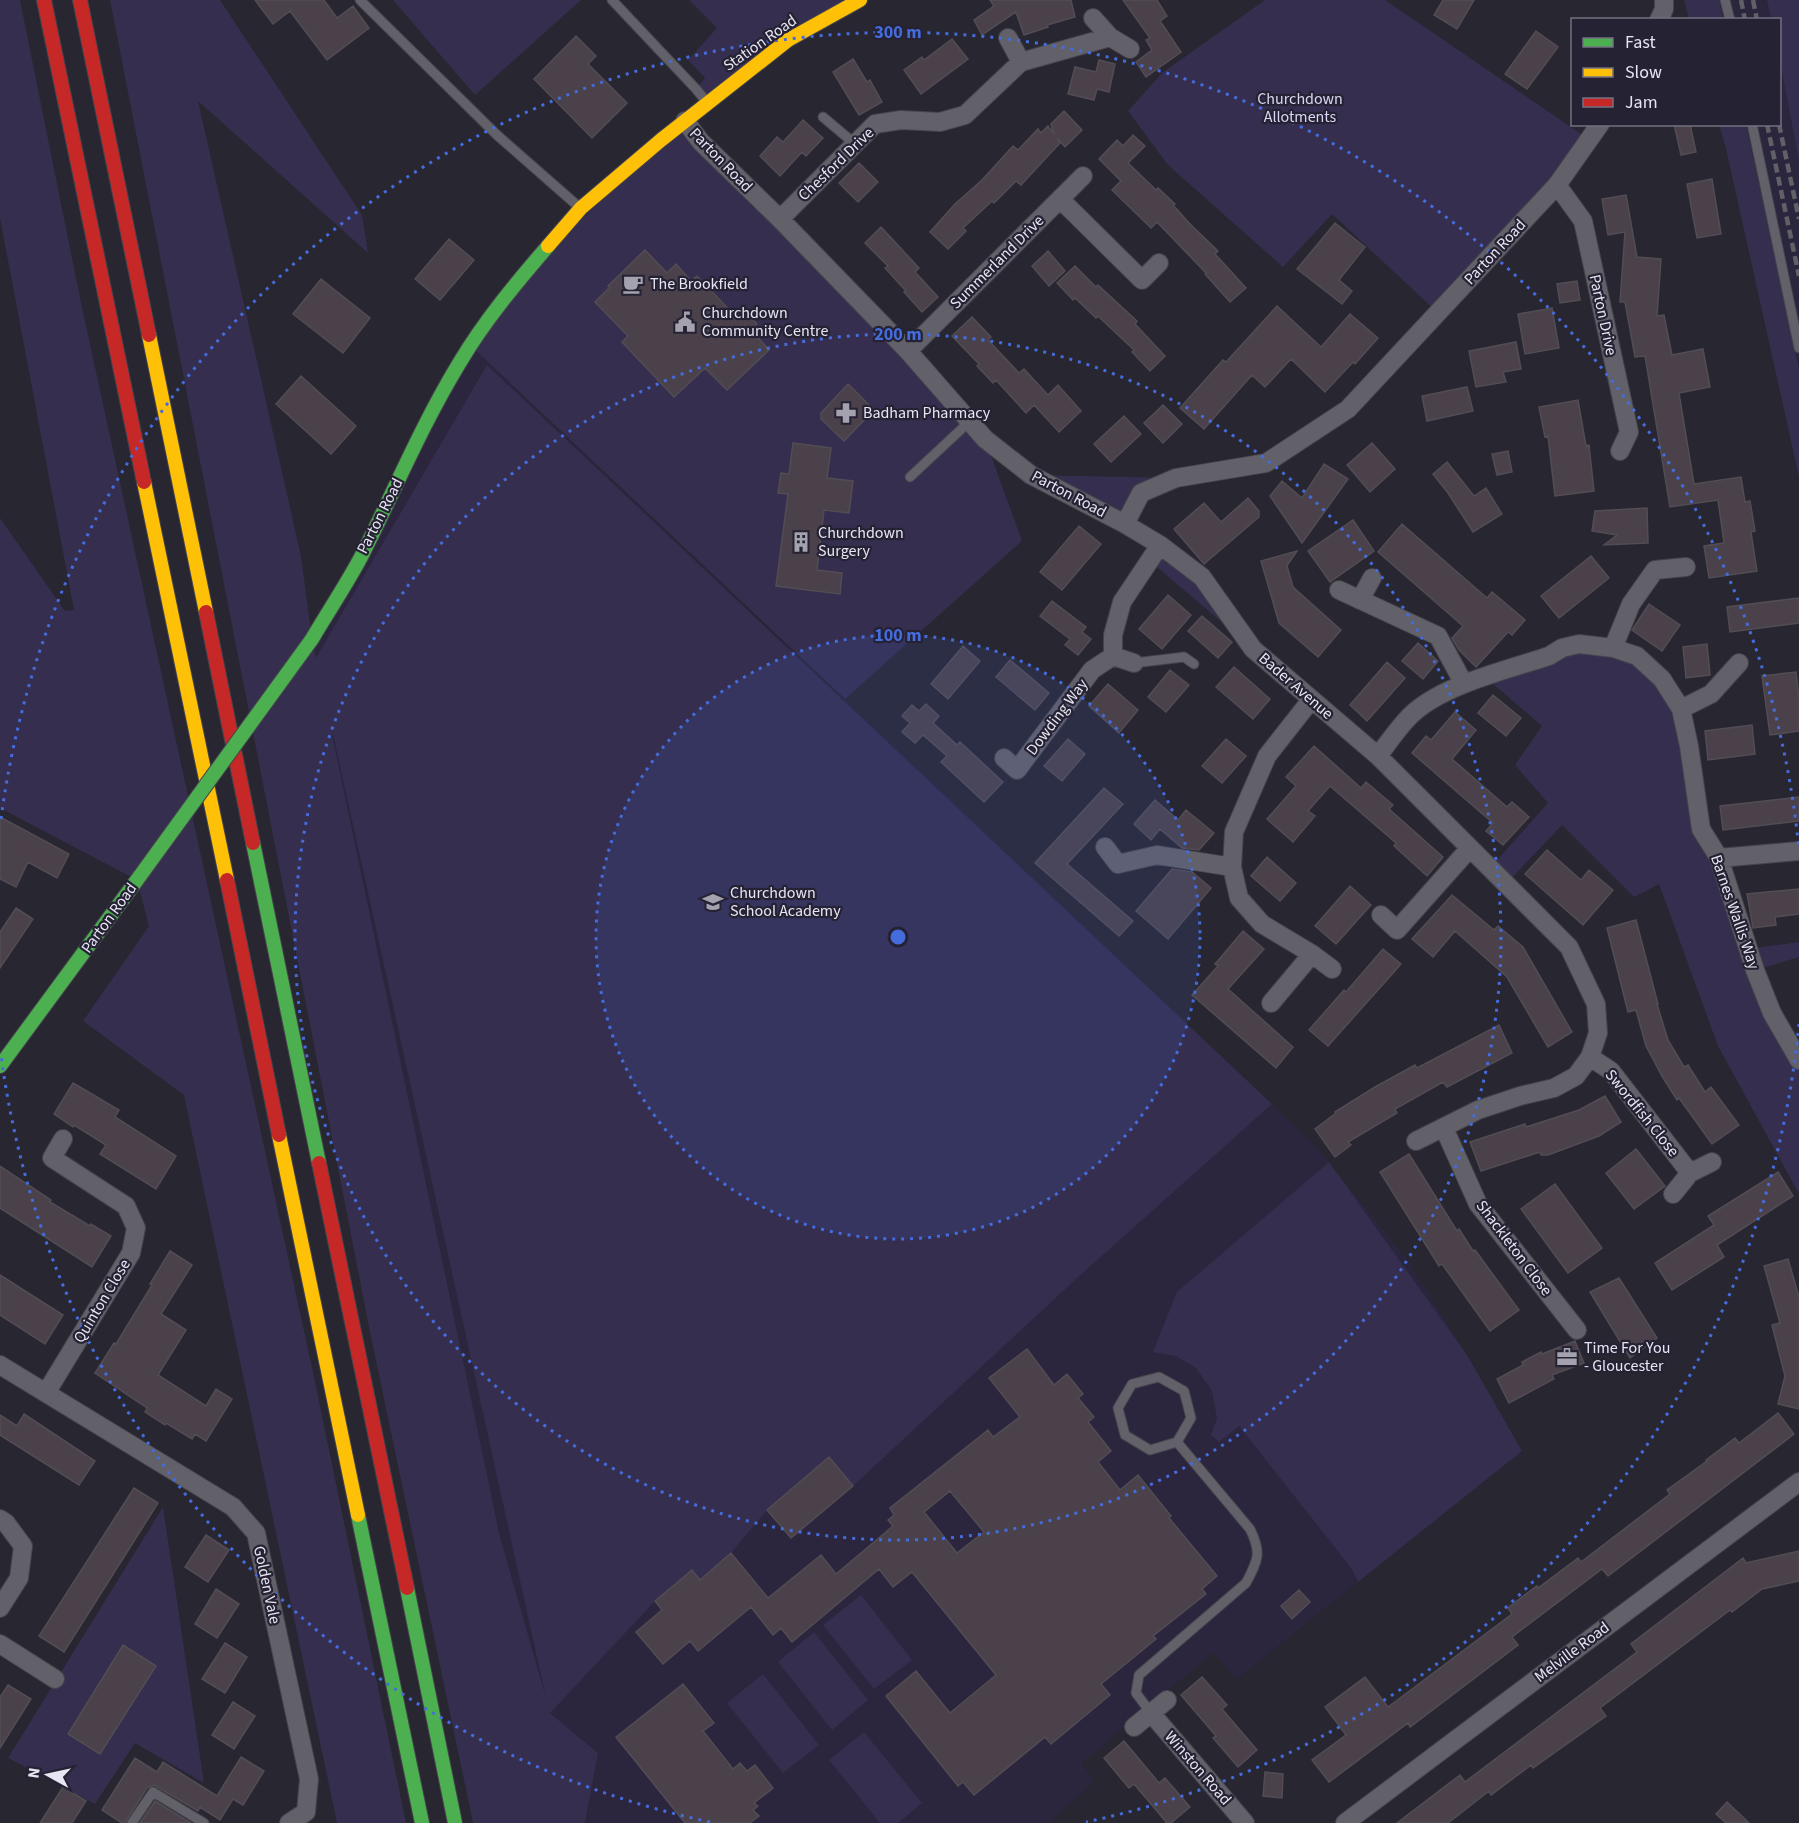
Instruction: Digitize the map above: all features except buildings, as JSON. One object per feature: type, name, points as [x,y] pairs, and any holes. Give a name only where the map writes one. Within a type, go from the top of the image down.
[{"type":"main road","points":[[44,0],[422,1823]]},
{"type":"main road","points":[[80,0],[455,1823]]},
{"type":"main road","name":"Station Road","points":[[685,122],[788,40],[860,0]]},
{"type":"main road","name":"Parton Road","points":[[0,1066],[312,639],[360,558],[428,419],[480,330],[522,276],[581,208],[685,122]]},
{"type":"street","points":[[1660,18],[1664,9],[1664,0]]},
{"type":"street","points":[[1093,18],[1110,37],[1130,49]]},
{"type":"street","name":"Chesford Drive","points":[[780,219],[875,124],[901,120],[940,122],[964,115],[1021,62],[1110,37]]},
{"type":"street","points":[[1008,38],[1021,62]]},
{"type":"street","name":"Parton Road","points":[[685,122],[701,142],[780,219],[908,351],[985,440],[1031,475],[1125,524],[1141,493],[1176,478],[1266,463],[1348,409],[1557,185],[1599,126]]},
{"type":"street","name":"Summerland Drive","points":[[908,351],[1083,176]]},
{"type":"street","name":"Parton Drive","points":[[1557,185],[1582,221],[1629,432],[1620,451]]},
{"type":"street","points":[[1060,199],[1142,280],[1159,263]]},
{"type":"street","name":"Bader Avenue","points":[[1125,524],[1160,545],[1202,577],[1253,649],[1378,756],[1569,947],[1596,1004],[1598,1033],[1590,1056],[1576,1076],[1554,1088],[1478,1110],[1416,1141]]},
{"type":"street","points":[[1134,663],[1113,656],[1113,635],[1122,602],[1160,545]]},
{"type":"street","points":[[1613,648],[1631,604],[1655,570],[1686,567]]},
{"type":"street","points":[[1360,600],[1372,578]]},
{"type":"street","points":[[1339,590],[1438,636],[1464,684]]},
{"type":"street","name":"Barnes Wallis Way","points":[[1378,756],[1410,716],[1428,702],[1464,684],[1549,656],[1562,648],[1579,644],[1613,648],[1637,656],[1662,679],[1681,709],[1689,746],[1701,829],[1719,858],[1755,970],[1772,1013],[1799,1060]]},
{"type":"street","name":"Dowding Way","points":[[1004,758],[1017,770],[1092,670],[1113,656]]},
{"type":"street","points":[[1681,709],[1711,694],[1739,663]]},
{"type":"street","points":[[1311,700],[1267,756],[1234,832],[1232,867],[1239,898],[1262,924],[1312,954],[1332,969]]},
{"type":"street","points":[[1105,848],[1122,872],[1157,855],[1232,867]]},
{"type":"street","points":[[1381,915],[1396,930],[1470,848]]},
{"type":"street","points":[[1719,858],[1799,851]]},
{"type":"street","points":[[1271,1003],[1312,954]]},
{"type":"street","name":"Swordfish Close","points":[[1590,1056],[1611,1071],[1690,1173]]},
{"type":"street","name":"Shackleton Close","points":[[1444,1128],[1478,1204],[1577,1330]]},
{"type":"street","name":"Quinton Close","points":[[46,1393],[131,1253],[136,1228],[126,1206],[52,1158],[63,1139]]},
{"type":"street","name":"Swordfish Close","points":[[1673,1194],[1690,1173],[1712,1162]]},
{"type":"street","name":"Golden Vale","points":[[0,1365],[233,1507],[256,1533],[309,1779],[306,1812],[289,1823]]},
{"type":"street","name":"Melville Road","points":[[1345,1823],[1799,1482]]},
{"type":"street","points":[[0,1519],[6,1522],[23,1546],[19,1578],[0,1608]]},
{"type":"street","points":[[0,1644],[56,1679]]},
{"type":"street","points":[[1134,1727],[1167,1700]]},
{"type":"street","name":"Winston Road","points":[[1151,1713],[1245,1823]]},
{"type":"lane","points":[[360,0],[497,135],[581,208]]},
{"type":"lane","points":[[612,0],[707,103]]},
{"type":"lane","points":[[1725,0],[1730,18]]},
{"type":"lane","points":[[823,117],[855,144]]},
{"type":"lane","points":[[1752,126],[1799,348]]},
{"type":"lane","points":[[910,477],[969,422]]},
{"type":"lane","points":[[1134,663],[1184,657],[1194,664]]},
{"type":"lane","points":[[1159,1377],[1184,1391],[1191,1418],[1177,1442],[1150,1450],[1125,1435],[1118,1408],[1132,1384],[1159,1377]]},
{"type":"lane","points":[[1151,1713],[1136,1693],[1139,1675],[1246,1583],[1255,1565],[1258,1546],[1250,1529],[1177,1442]]},
{"type":"lane","points":[[132,1823],[153,1792],[204,1823]]},
{"type":"shaded area","points":[[1719,0],[1767,0],[1771,18],[1723,18]]},
{"type":"shaded area","points":[[1781,67],[1799,161],[1799,369],[1746,126],[1781,126]]},
{"type":"shaded area","name":"Churchdown School Academy","points":[[471,346],[1315,1145],[1406,1258],[1467,1355],[1522,1451],[1237,1679],[1213,1653],[1081,1764],[1095,1781],[1049,1823],[585,1823],[598,1753],[550,1713],[500,1537],[312,639]]},
{"type":"green space","points":[[0,0],[20,0],[80,298],[314,1377],[406,1823],[337,1823],[184,1095],[83,1021],[149,926],[137,880],[0,808],[0,518],[65,611],[74,610],[0,218]]},
{"type":"green space","name":"Churchdown School Academy","points":[[110,0],[220,0],[362,215],[368,253],[198,101],[301,556],[316,658],[487,365],[1272,1104],[1076,1279],[853,1486],[829,1457],[767,1510],[731,1553],[700,1580],[691,1570],[655,1601],[550,1713],[598,1753],[585,1823],[473,1823],[370,1332]],"holes":[[[333,734],[546,1698],[500,1537]]]},
{"type":"green space","points":[[393,0],[581,0],[475,95]]},
{"type":"green space","points":[[689,0],[860,0],[707,103],[696,89],[705,78],[688,60],[717,28]]},
{"type":"green space","name":"Churchdown Allotments","points":[[1265,0],[1385,0],[1590,140],[1438,313],[1332,214],[1283,267],[1168,165],[1128,111],[1162,73]]},
{"type":"green space","points":[[1684,0],[1719,0],[1723,18],[1689,18]]},
{"type":"green space","points":[[1767,0],[1799,0],[1799,161],[1781,67],[1781,18],[1771,18]]},
{"type":"green space","points":[[685,121],[985,439],[1022,541],[845,699],[471,346],[522,276]]},
{"type":"green space","points":[[1719,126],[1746,126],[1799,369],[1799,477]]},
{"type":"green space","points":[[1031,475],[1176,478],[1141,493],[1125,524]]},
{"type":"green space","points":[[1160,545],[1202,577],[1253,649],[1150,561]]},
{"type":"green space","points":[[1562,648],[1637,656],[1681,709],[1701,829],[1748,949],[1799,942],[1799,957],[1756,970],[1799,1060],[1799,1194],[1718,1046],[1659,884],[1634,897],[1562,825],[1506,884],[1490,868],[1548,803],[1515,765],[1542,726],[1485,677]]},
{"type":"green space","points":[[1329,1162],[1467,1355],[1522,1451],[1358,1582],[1352,1569],[1239,1426],[1219,1442],[1211,1435],[1217,1418],[1212,1391],[1196,1368],[1176,1356],[1153,1352],[1177,1292]]},
{"type":"green space","points":[[163,1507],[204,1783],[135,1743],[95,1804],[8,1758]]},
{"type":"green space","points":[[861,1595],[912,1660],[874,1689],[823,1625]]},
{"type":"green space","points":[[814,1632],[868,1700],[832,1730],[778,1662]]},
{"type":"green space","points":[[763,1674],[819,1745],[783,1773],[727,1703]]},
{"type":"green space","points":[[864,1732],[922,1803],[898,1823],[880,1823],[829,1760]]},
{"type":"railway","points":[[1741,0],[1745,18]]},
{"type":"railway","points":[[1753,0],[1757,18]]},
{"type":"railway","points":[[1767,126],[1799,276]]},
{"type":"railway","points":[[1779,126],[1799,219]]},
{"type":"traffic: fast","points":[[312,639],[361,557],[421,434],[460,362],[491,316],[548,246]]},
{"type":"traffic: fast","points":[[137,880],[312,639]]},
{"type":"traffic: fast","points":[[253,843],[319,1163]]},
{"type":"traffic: fast","points":[[0,1066],[137,880]]},
{"type":"traffic: fast","points":[[358,1515],[422,1823]]},
{"type":"traffic: fast","points":[[407,1588],[455,1823]]},
{"type":"traffic: slow","points":[[548,246],[581,208],[661,140],[788,40],[860,0]]},
{"type":"traffic: slow","points":[[149,335],[206,612]]},
{"type":"traffic: slow","points":[[144,482],[227,880]]},
{"type":"traffic: slow","points":[[279,1135],[358,1515]]},
{"type":"traffic: jam","points":[[44,0],[144,482]]},
{"type":"traffic: jam","points":[[80,0],[149,335]]},
{"type":"traffic: jam","points":[[206,612],[253,843]]},
{"type":"traffic: jam","points":[[227,880],[279,1135]]},
{"type":"traffic: jam","points":[[319,1163],[407,1588]]},
{"type":"place","name":"The Brookfield","points":[[633,284]]},
{"type":"place","name":"Churchdown Community Centre","points":[[685,322]]},
{"type":"place","name":"Badham Pharmacy","points":[[846,413]]},
{"type":"place","name":"Churchdown Surgery","points":[[801,542]]},
{"type":"place","name":"Churchdown School Academy","points":[[713,902]]},
{"type":"place","name":"Time For You - Gloucester","points":[[1567,1357]]}]
